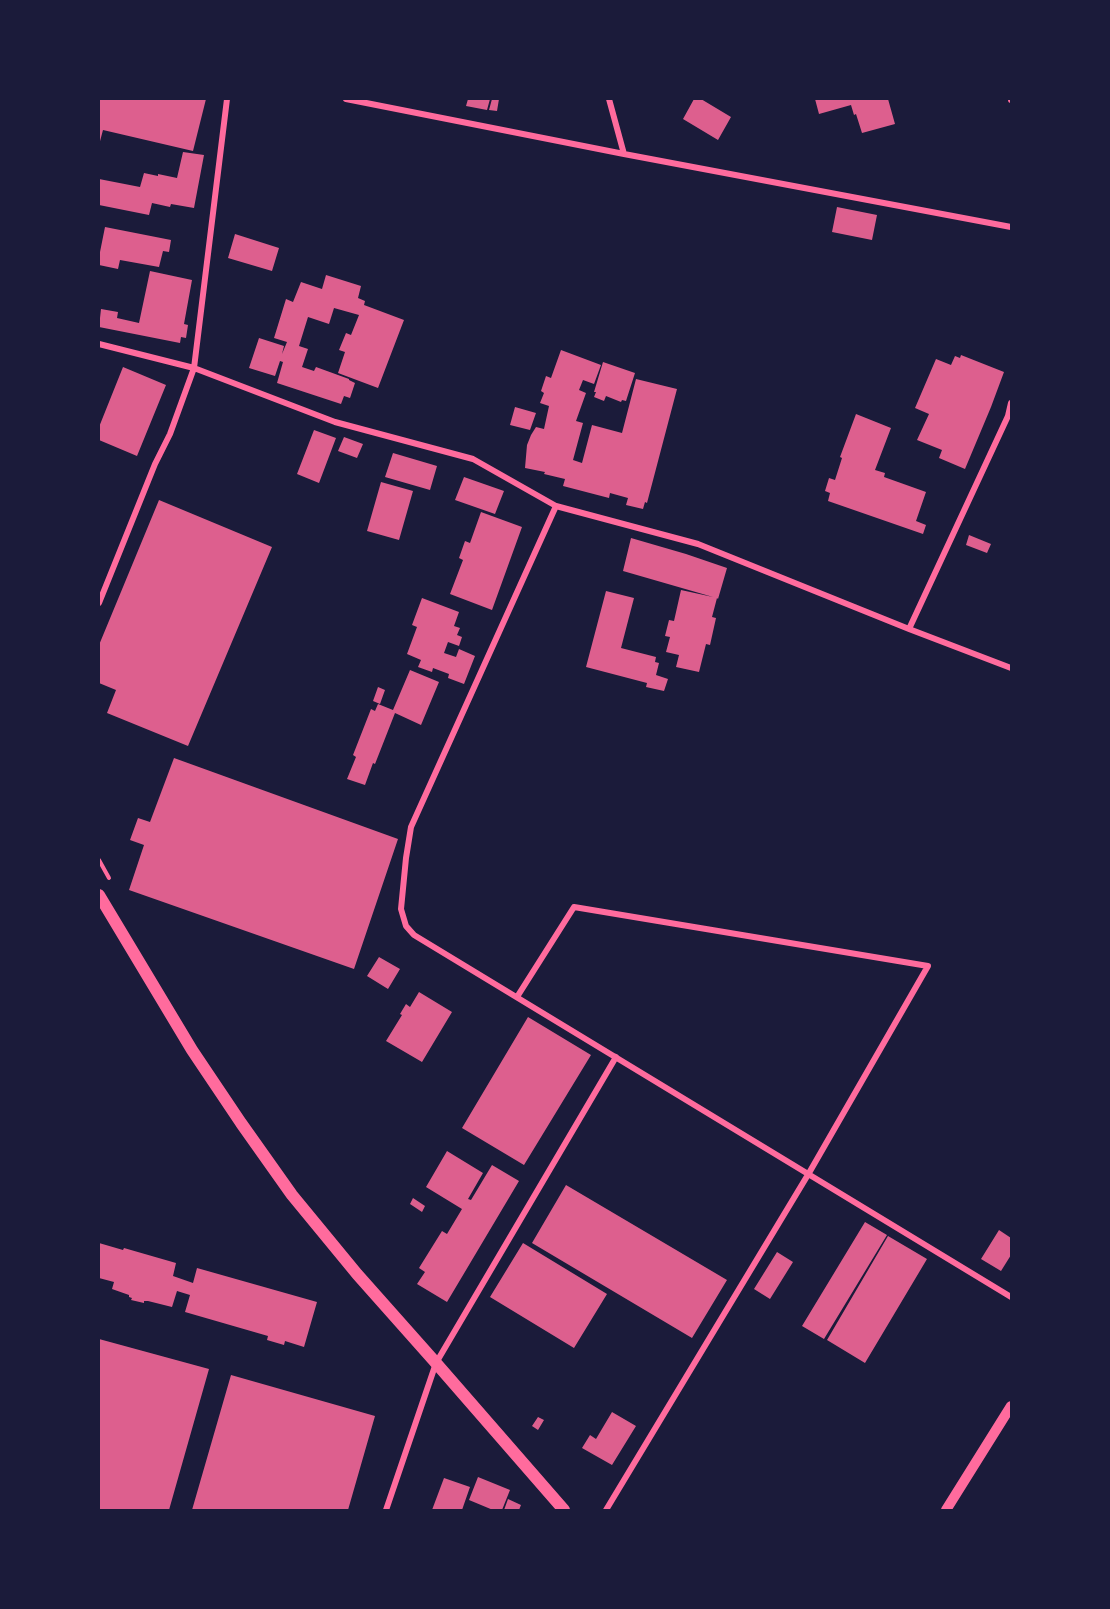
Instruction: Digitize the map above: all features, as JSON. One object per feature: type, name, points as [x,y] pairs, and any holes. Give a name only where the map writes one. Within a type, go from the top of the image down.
[{"type":"main road","points":[[99,895],[192,1050],[292,1195],[357,1274],[564,1510]]},
{"type":"street","points":[[99,603],[155,464],[170,434],[194,368],[227,99]]},
{"type":"street","points":[[346,99],[1011,227]]},
{"type":"street","points":[[609,99],[624,154]]},
{"type":"street","points":[[99,344],[194,368],[335,422],[473,459],[556,506],[698,544],[1011,668]]},
{"type":"street","points":[[909,629],[1008,416],[1011,403]]},
{"type":"street","points":[[556,506],[411,827],[405,858],[401,909],[406,926],[414,934],[1011,1298]]},
{"type":"street","points":[[518,997],[574,907],[928,966],[809,1173],[606,1510]]},
{"type":"street","points":[[386,1510],[436,1362],[615,1057]]},
{"type":"street","points":[[946,1510],[1011,1406]]},
{"type":"path","points":[[99,860],[110,879]]},
{"type":"building","points":[[99,99],[206,99],[193,151],[103,130],[99,145]]},
{"type":"building","points":[[468,99],[490,99],[487,110],[466,106]]},
{"type":"building","points":[[492,99],[499,99],[497,111],[489,110]]},
{"type":"building","points":[[694,99],[701,99],[731,117],[718,140],[683,119]]},
{"type":"building","points":[[815,99],[888,99],[895,124],[862,133],[851,105],[819,114]]},
{"type":"building","points":[[183,152],[204,155],[194,208],[171,204],[170,207],[152,203],[149,215],[99,205],[99,179],[140,187],[144,173],[177,178]]},
{"type":"building","points":[[837,207],[877,215],[872,240],[832,232]]},
{"type":"building","points":[[105,227],[171,240],[169,252],[163,251],[159,267],[120,260],[118,269],[99,265]]},
{"type":"building","points":[[235,234],[279,248],[272,271],[228,258]]},
{"type":"building","points":[[150,271],[192,280],[184,324],[188,325],[186,338],[181,337],[180,343],[99,327],[101,309],[118,312],[117,318],[139,323]]},
{"type":"building","points":[[326,275],[361,286],[358,298],[365,301],[364,305],[404,320],[378,388],[338,373],[345,352],[339,350],[346,333],[351,335],[359,315],[334,308],[329,324],[308,317],[299,346],[308,349],[302,367],[314,371],[316,367],[355,383],[350,398],[344,396],[341,404],[277,383],[283,362],[280,361],[275,376],[249,368],[259,338],[284,346],[282,354],[287,342],[274,338],[286,299],[293,302],[301,282],[322,289]]},
{"type":"building","points":[[561,350],[601,365],[594,384],[583,380],[579,390],[586,393],[576,421],[583,423],[573,460],[582,463],[592,425],[622,433],[636,379],[677,389],[647,503],[645,502],[643,509],[626,505],[628,498],[610,493],[609,498],[563,486],[565,479],[525,468],[527,445],[536,427],[544,429],[549,406],[540,403],[544,393],[541,391],[546,376],[551,378]]},
{"type":"building","points":[[961,355],[1004,372],[965,469],[939,458],[942,450],[917,440],[929,414],[915,408],[936,359],[951,365],[955,356],[960,358]]},
{"type":"building","points":[[603,362],[635,373],[626,401],[621,402],[606,396],[604,401],[594,397]]},
{"type":"building","points":[[123,367],[166,385],[137,456],[99,440],[99,427]]},
{"type":"building","points":[[515,407],[536,413],[530,430],[510,425]]},
{"type":"building","points":[[856,414],[891,428],[875,470],[885,473],[884,477],[926,492],[916,521],[926,525],[923,534],[828,501],[830,493],[825,491],[829,478],[835,480],[842,458],[840,457]]},
{"type":"building","points":[[314,430],[336,438],[319,483],[297,474]]},
{"type":"building","points":[[344,437],[363,444],[357,458],[338,451]]},
{"type":"building","points":[[393,453],[437,466],[430,490],[385,477]]},
{"type":"building","points":[[464,477],[504,491],[495,514],[455,500]]},
{"type":"building","points":[[381,482],[413,491],[399,540],[367,531]]},
{"type":"building","points":[[159,500],[272,547],[188,746],[107,713],[116,690],[99,683],[99,645]]},
{"type":"building","points":[[481,512],[522,527],[492,610],[450,594],[463,560],[459,558],[465,541],[470,543]]},
{"type":"building","points":[[969,535],[991,544],[987,553],[966,545]]},
{"type":"building","points":[[631,538],[727,568],[712,617],[716,618],[710,645],[706,644],[699,672],[676,667],[679,655],[666,652],[670,637],[665,636],[669,620],[674,621],[681,590],[713,597],[623,571]]},
{"type":"building","points":[[606,591],[634,598],[621,648],[656,657],[655,662],[659,663],[656,675],[668,679],[664,691],[646,687],[647,683],[586,667]]},
{"type":"building","points":[[422,598],[459,612],[454,626],[460,628],[457,635],[462,637],[459,646],[448,642],[444,653],[456,657],[459,649],[475,656],[464,684],[448,678],[449,674],[433,668],[432,672],[418,667],[421,660],[407,654],[417,627],[412,625]]},
{"type":"building","points":[[410,670],[439,682],[421,725],[395,713],[365,785],[347,779],[356,757],[353,755],[371,709],[375,711],[378,704],[393,710]]},
{"type":"building","points":[[378,687],[385,690],[380,704],[373,701]]},
{"type":"building","points":[[174,758],[398,839],[354,969],[129,890],[144,845],[130,840],[138,818],[150,822]]},
{"type":"building","points":[[379,957],[400,969],[388,989],[367,976]]},
{"type":"building","points":[[419,992],[452,1012],[422,1062],[386,1041],[406,1004],[410,1007]]},
{"type":"building","points":[[528,1017],[591,1055],[524,1165],[462,1128]]},
{"type":"building","points":[[447,1151],[483,1173],[468,1199],[471,1200],[492,1165],[519,1181],[447,1302],[417,1284],[425,1272],[419,1268],[442,1231],[447,1234],[462,1209],[426,1187]]},
{"type":"building","points":[[566,1185],[727,1280],[692,1338],[532,1243]]},
{"type":"building","points":[[413,1198],[425,1206],[422,1212],[410,1204]]},
{"type":"building","points":[[865,1222],[887,1235],[824,1339],[802,1326]]},
{"type":"building","points":[[999,1230],[1011,1238],[1011,1255],[1001,1271],[981,1259]]},
{"type":"building","points":[[888,1236],[927,1259],[865,1363],[827,1340]]},
{"type":"building","points":[[99,1243],[176,1263],[173,1276],[193,1283],[197,1268],[317,1302],[304,1347],[285,1341],[284,1345],[267,1340],[268,1336],[185,1312],[190,1295],[177,1291],[172,1307],[148,1301],[144,1303],[131,1300],[129,1295],[112,1289],[114,1282],[99,1278]]},
{"type":"building","points":[[523,1243],[607,1294],[574,1348],[490,1297]]},
{"type":"building","points":[[777,1252],[793,1262],[770,1299],[754,1289]]},
{"type":"building","points":[[99,1339],[209,1369],[169,1510],[99,1510]]},
{"type":"building","points":[[231,1375],[375,1416],[348,1510],[192,1510]]},
{"type":"building","points":[[612,1412],[636,1426],[612,1465],[582,1448],[590,1435],[596,1439]]},
{"type":"building","points":[[538,1417],[544,1420],[538,1430],[532,1426]]},
{"type":"building","points":[[478,1477],[510,1490],[502,1510],[493,1510],[469,1500]]},
{"type":"building","points":[[444,1478],[470,1487],[462,1510],[432,1510]]},
{"type":"building","points":[[508,1499],[521,1505],[519,1510],[504,1510]]}]
